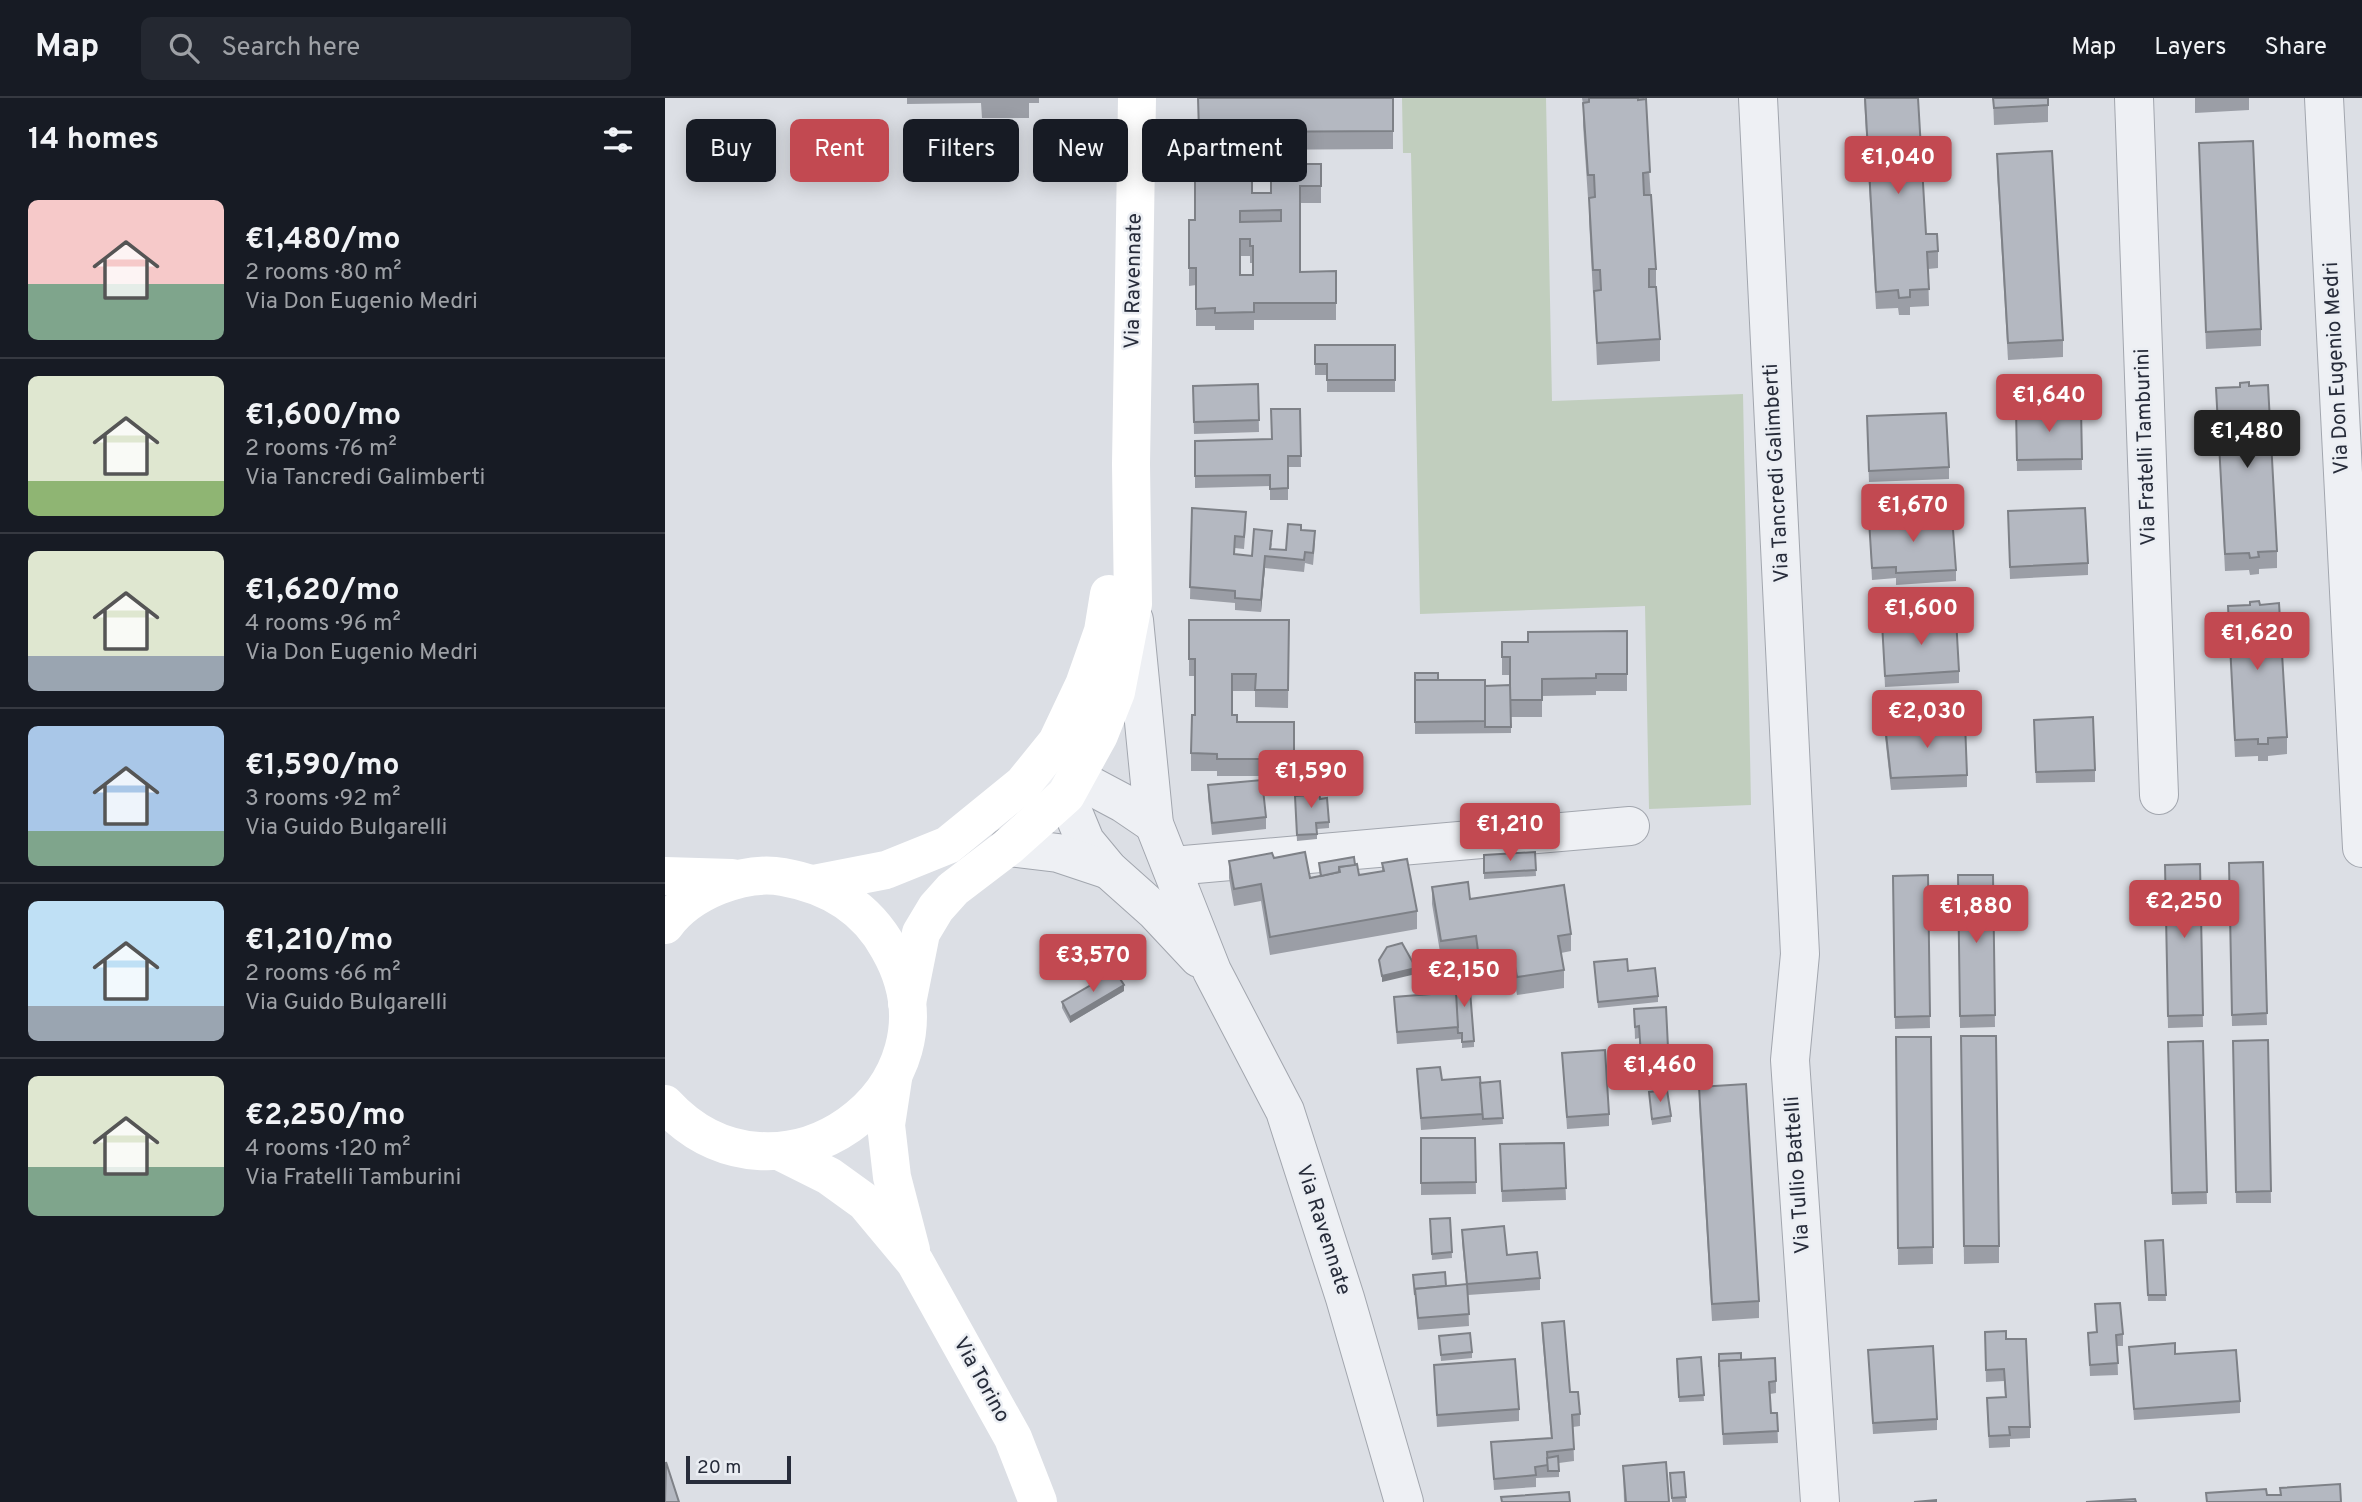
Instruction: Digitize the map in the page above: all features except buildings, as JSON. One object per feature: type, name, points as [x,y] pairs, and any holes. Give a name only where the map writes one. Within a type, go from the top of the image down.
[{"type":"main road","name":"Via Ravennate","points":[[907,1003],[921,933],[936,908],[953,889],[1008,847],[1068,784],[1099,735],[1116,692],[1133,604],[1131,464],[1137,98]]},
{"type":"main road","name":"Via Ravennate","points":[[814,884],[886,870],[948,845],[1023,785],[1057,742],[1084,685],[1103,631],[1131,464]]},
{"type":"main road","points":[[665,876],[780,877],[814,884],[850,902],[879,930],[898,964],[907,1003],[905,1039],[894,1074],[867,1113],[828,1140],[781,1152],[745,1151],[711,1140],[680,1121],[665,1104]]},
{"type":"main road","points":[[665,925],[704,892],[744,878]]},
{"type":"main road","name":"Via Torino","points":[[894,1074],[886,1125],[892,1177],[915,1262]]},
{"type":"main road","name":"Via Torino","points":[[781,1152],[829,1176],[865,1202],[915,1262],[1013,1438],[1038,1502]]},
{"type":"street","name":"Via Tancredi Galimberti","points":[[1758,98],[1796,848]]},
{"type":"street","name":"Via Fratelli Tamburini","points":[[2134,98],[2159,796]]},
{"type":"street","name":"Via Don Eugenio Medri","points":[[2324,98],[2362,848]]},
{"type":"street","name":"Via Ravennate","points":[[1133,604],[1154,824],[1173,866],[1212,971],[1285,1111],[1345,1298],[1403,1502]]},
{"type":"street","name":"Via Ravennate","points":[[1057,742],[1085,841],[1109,870],[1155,911],[1212,971]]},
{"type":"street","points":[[1023,785],[1068,784],[1123,803],[1154,824]]},
{"type":"street","points":[[1173,866],[1630,826]]},
{"type":"street","name":"Via Ravennate","points":[[1008,847],[1058,853],[1109,870]]},
{"type":"street","name":"Via Tullio Battelli","points":[[1796,848],[1800,954],[1790,1060],[1820,1502]]},
{"type":"green space","points":[[1402,98],[1546,98],[1552,401],[1743,394],[1751,805],[1649,809],[1645,606],[1420,614],[1411,153],[1403,153]]}]
